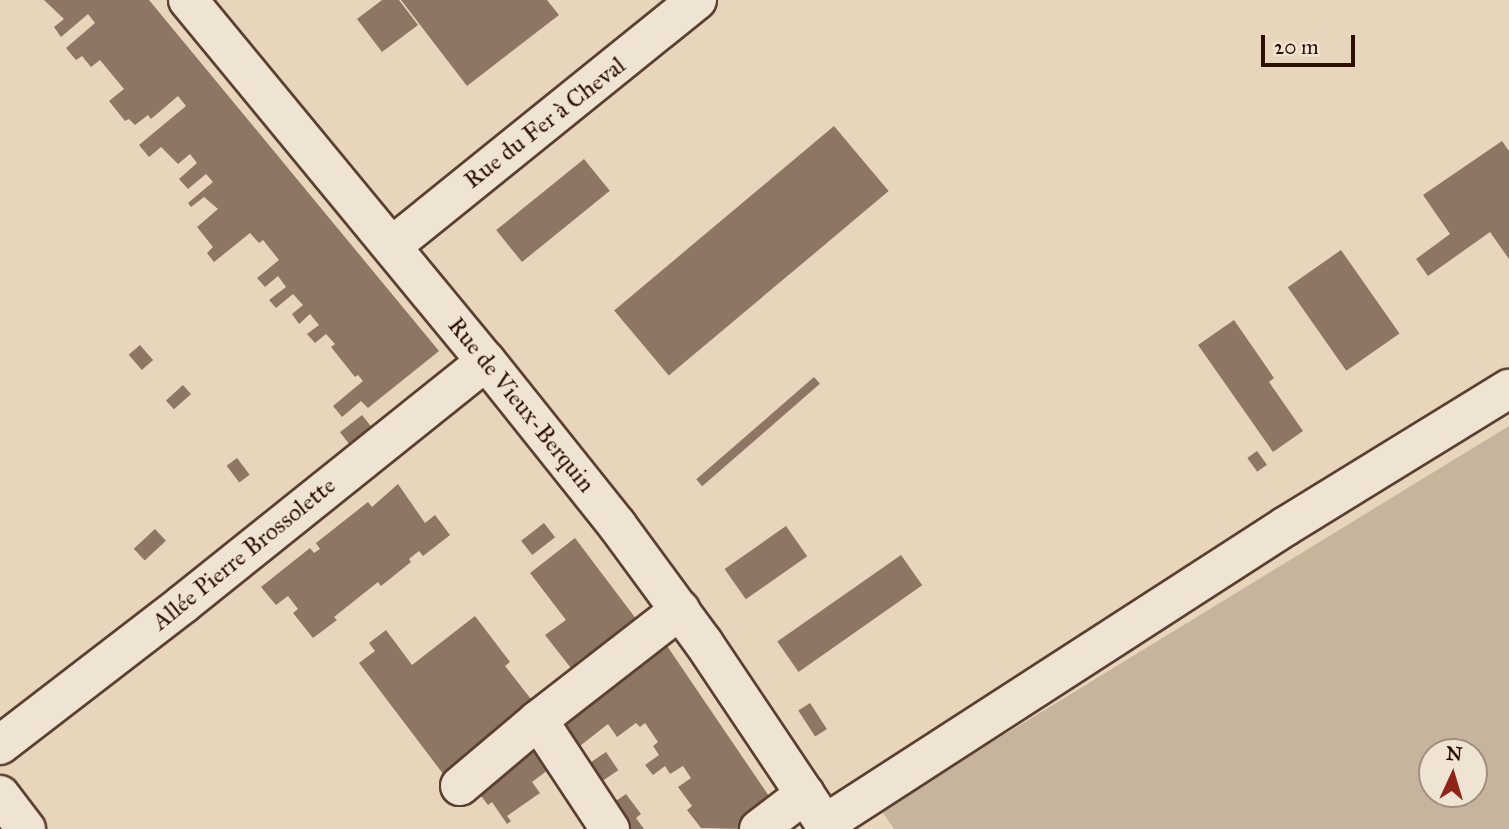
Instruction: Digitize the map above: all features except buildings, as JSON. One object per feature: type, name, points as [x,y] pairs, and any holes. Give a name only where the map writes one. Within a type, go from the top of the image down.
[{"type":"street","name":"Rue de Vieux-Berquin","points":[[188,0],[486,360],[680,610],[819,816]]},
{"type":"street","name":"Rue du Fer à Cheval","points":[[392,246],[697,0]]},
{"type":"street","name":"Allée Pierre Brossolette","points":[[0,745],[183,604],[486,360]]},
{"type":"street","points":[[759,829],[819,816],[1509,389]]},
{"type":"street","points":[[460,786],[538,720],[680,610]]},
{"type":"street","points":[[538,720],[610,829]]},
{"type":"street","points":[[0,795],[26,829]]},
{"type":"shaded area","points":[[1509,426],[1509,829],[894,829],[881,810]]}]
